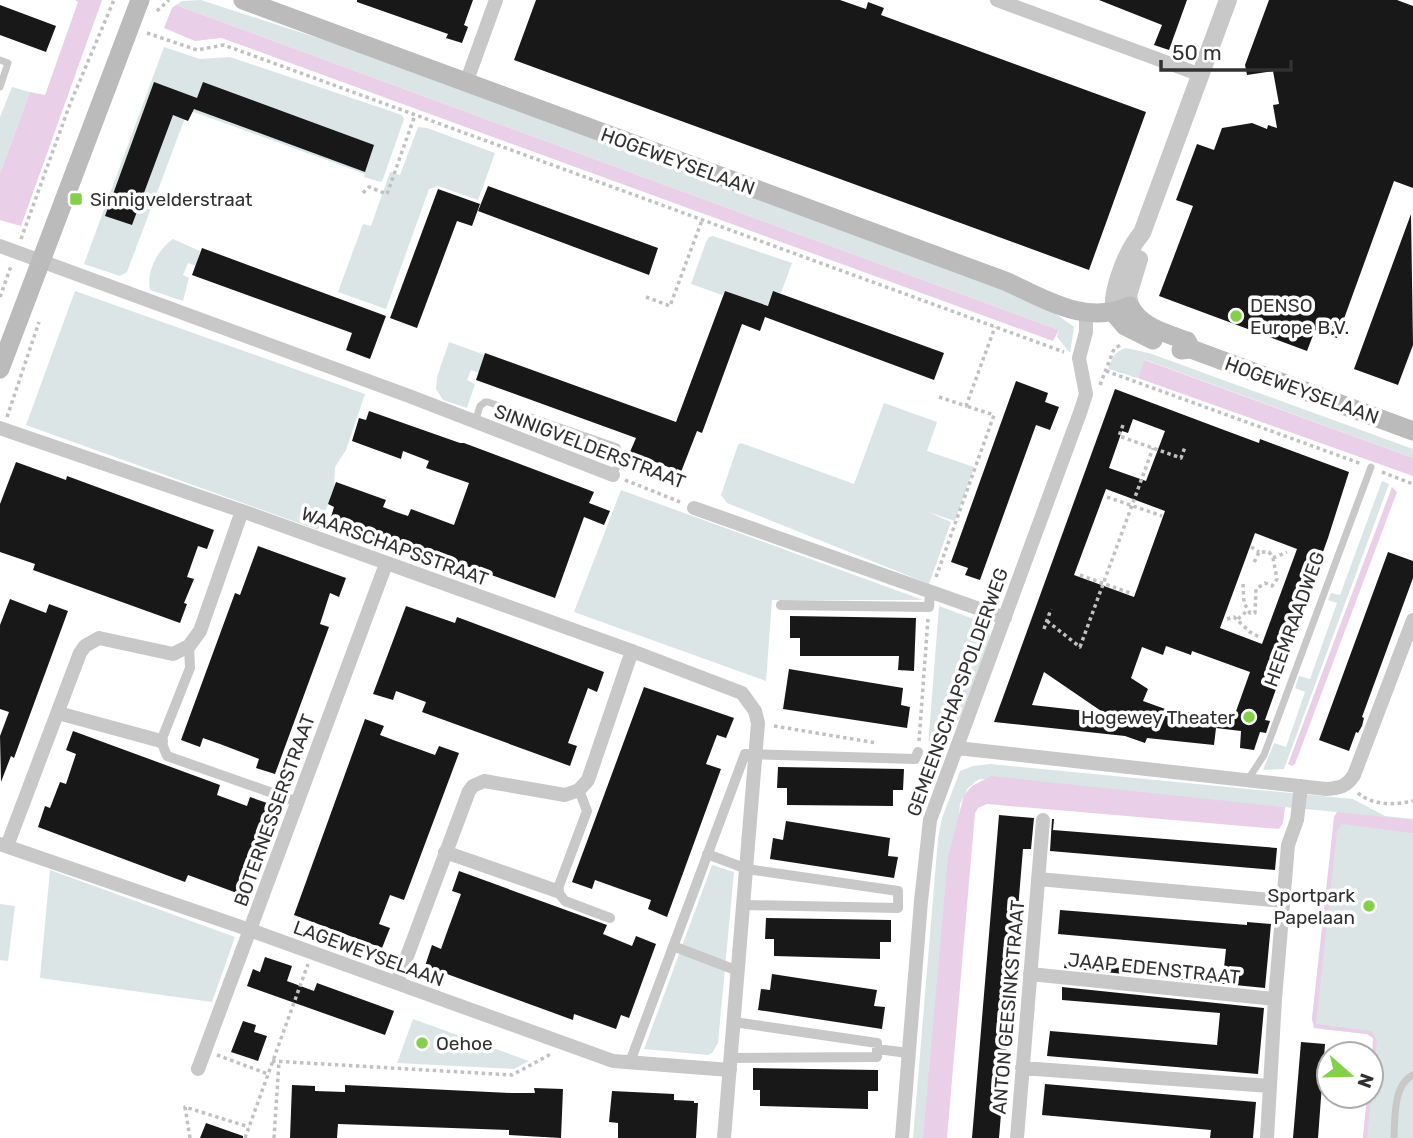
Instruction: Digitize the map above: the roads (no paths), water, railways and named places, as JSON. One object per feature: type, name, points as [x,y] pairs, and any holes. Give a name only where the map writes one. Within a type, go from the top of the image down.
[{"type":"main road","points":[[0,369],[140,0]]},
{"type":"main road","name":"HOGEWEYSELAAN","points":[[243,0],[987,274],[1058,305],[1086,313],[1122,309],[1133,313],[1141,321],[1187,341],[1191,349],[1413,431]]},
{"type":"street","points":[[466,83],[496,0]]},
{"type":"street","points":[[997,0],[1201,75]]},
{"type":"street","points":[[1122,309],[1144,245],[1142,233],[1228,0]]},
{"type":"street","name":"SINNIGVELDERSTRAAT","points":[[0,246],[130,292],[614,475]]},
{"type":"street","name":"GEMEENSCHAPSPOLDERWEG","points":[[902,1138],[930,820],[1086,394],[1079,358],[1086,332],[1086,313]]},
{"type":"street","name":"WAARSCHAPSSTRAAT","points":[[0,428],[242,511],[742,693],[755,711],[758,723],[755,753]]},
{"type":"street","name":"SINNIGVELDERSTRAAT","points":[[694,508],[930,599],[1005,618]]},
{"type":"street","points":[[3,845],[80,653],[91,641],[99,638],[173,654],[189,646],[200,631],[242,511]]},
{"type":"street","name":"BOTERNESSERSTRAAT","points":[[198,1069],[386,564]]},
{"type":"street","name":"SINNIGVELDERSTRAAT","points":[[781,605],[930,599]]},
{"type":"street","points":[[957,748],[1326,789],[1340,788],[1348,784],[1358,766],[1413,620]]},
{"type":"street","points":[[189,646],[190,668],[161,741],[167,756],[298,802]]},
{"type":"street","points":[[397,983],[469,791],[478,783],[490,781],[565,795],[579,790],[588,780],[632,651]]},
{"type":"street","points":[[58,713],[161,741]]},
{"type":"street","points":[[630,1062],[745,754],[915,759],[918,752]]},
{"type":"street","points":[[724,1138],[755,753]]},
{"type":"street","points":[[1267,1138],[1288,845],[1297,820],[1301,786]]},
{"type":"street","points":[[557,891],[587,811],[579,790]]},
{"type":"street","name":"ANTON GEESINKSTRAAT","points":[[1017,1138],[1043,820]]},
{"type":"street","name":"LAGEWEYSELAAN","points":[[3,845],[250,930],[613,1061],[731,1064]]},
{"type":"street","points":[[445,852],[557,891],[565,901],[610,918]]},
{"type":"street","points":[[707,854],[747,869],[898,891],[898,908],[743,905]]},
{"type":"street","name":"ANTON GEESINKSTRAAT","points":[[1038,879],[1284,901]]},
{"type":"street","points":[[898,900],[921,901]]},
{"type":"street","points":[[673,946],[738,971]]},
{"type":"street","name":"JAAP EDENSTRAAT","points":[[1030,974],[1275,999]]},
{"type":"street","points":[[731,1064],[877,1058],[877,1044],[734,1022]]},
{"type":"street","points":[[877,1049],[908,1053]]},
{"type":"street","points":[[1022,1068],[1270,1086]]},
{"type":"lane","points":[[0,60],[9,63],[0,87]]},
{"type":"lane","points":[[475,422],[480,406],[488,402],[617,447],[620,457],[614,475]]},
{"type":"lane","name":"HEEMRAADWEG","points":[[1247,780],[1264,755],[1371,467]]},
{"type":"lane","points":[[1394,1138],[1397,1097],[1404,1081],[1413,1075]]},
{"type":"place","name":"Sinnigvelderstraat","points":[[76,199]]},
{"type":"place","name":"DENSO Europe B.V.","points":[[1236,316]]},
{"type":"place","name":"Hogewey Theater","points":[[1249,717]]},
{"type":"place","name":"Sportpark Papelaan","points":[[1369,906]]},
{"type":"place","name":"Oehoe","points":[[422,1043]]}]
